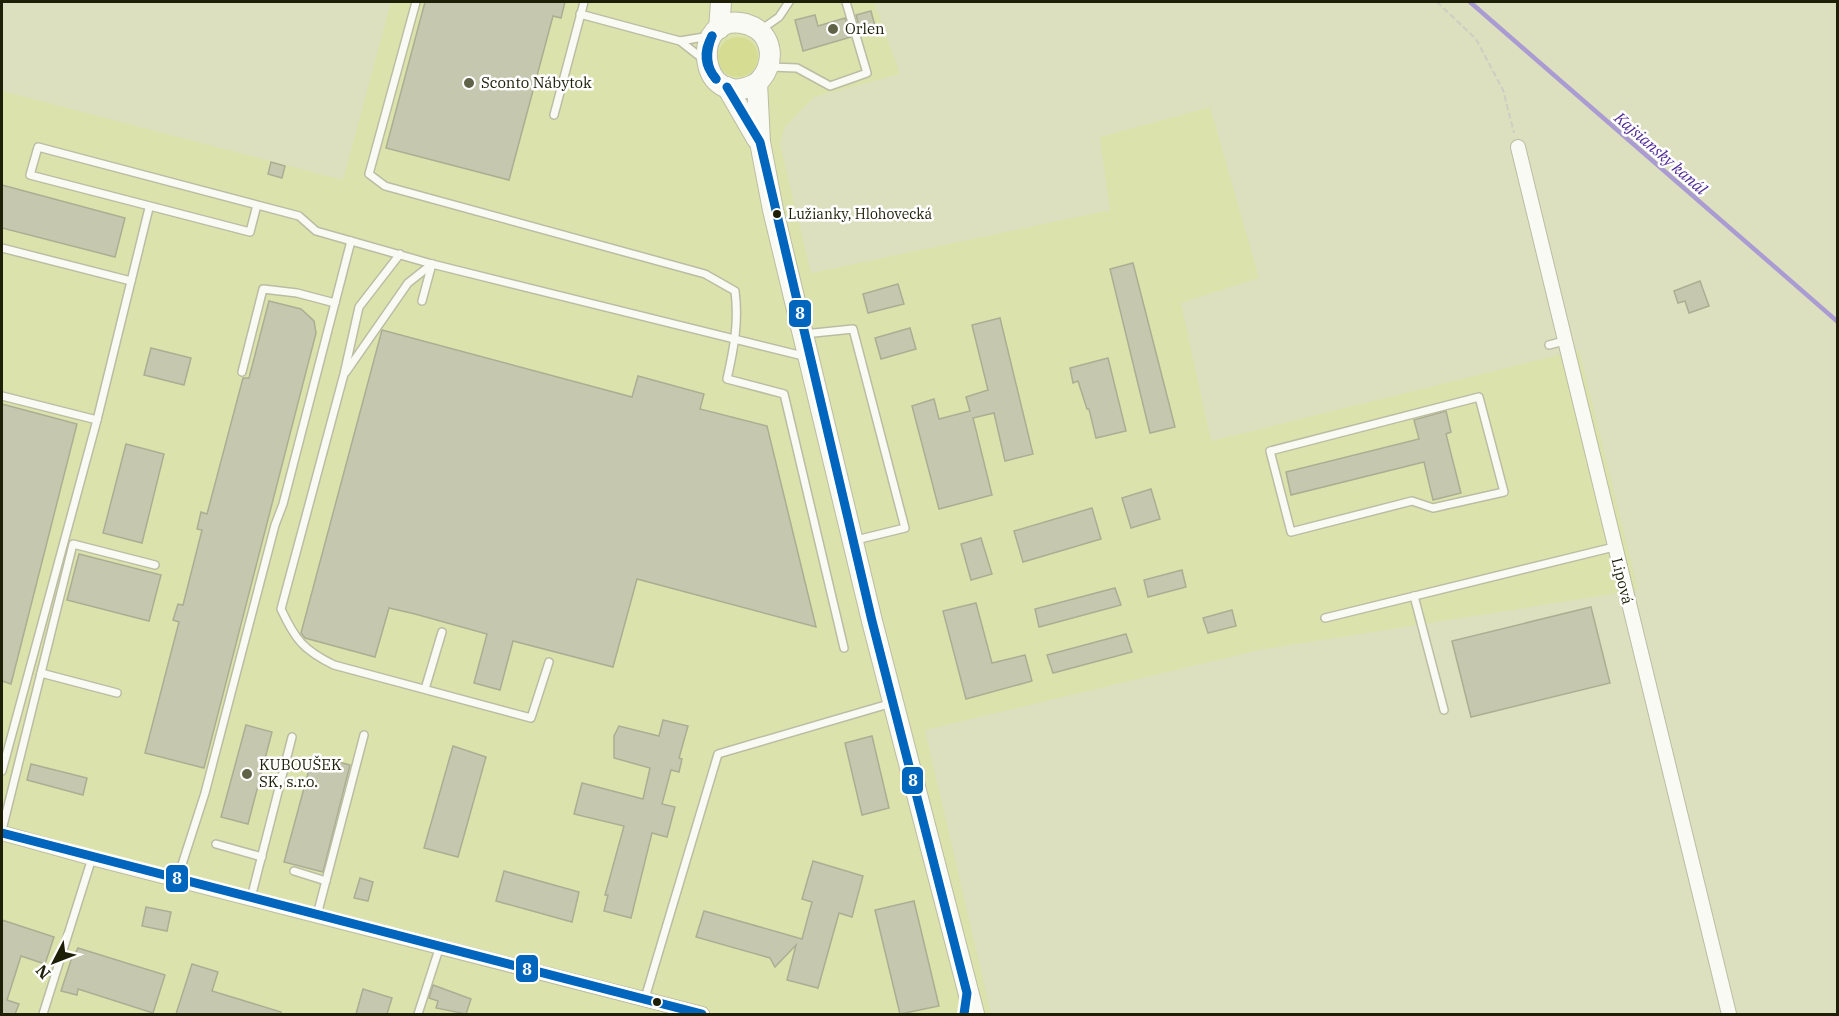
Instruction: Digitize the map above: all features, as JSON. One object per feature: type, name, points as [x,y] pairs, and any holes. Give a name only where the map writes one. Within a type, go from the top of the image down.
[{"type":"main road","points":[[721,2],[716,32],[706,48],[706,61],[713,77],[727,87],[760,142]]},
{"type":"main road","points":[[731,2],[768,44],[763,75],[760,142],[853,541],[974,1014]]},
{"type":"main road","points":[[716,32],[730,24],[752,28]]},
{"type":"main road","points":[[727,87],[745,88],[763,75]]},
{"type":"main road","points":[[964,1014],[967,993]]},
{"type":"street","name":"Lipová","points":[[1518,147],[1729,1014]]},
{"type":"street","points":[[2,831],[92,858],[702,1014]]},
{"type":"lane","points":[[416,2],[369,174],[385,186],[705,274],[735,291],[738,313],[736,339],[727,378],[784,394],[844,648]]},
{"type":"lane","points":[[554,116],[584,2]]},
{"type":"lane","points":[[752,28],[779,17],[789,2]]},
{"type":"lane","points":[[763,75],[797,68],[830,86],[867,73],[846,2]]},
{"type":"lane","points":[[580,14],[680,41],[706,61]]},
{"type":"lane","points":[[680,41],[716,32]]},
{"type":"lane","points":[[257,205],[250,232],[149,208],[30,175],[39,147],[299,216],[316,231],[432,264],[809,357]]},
{"type":"lane","points":[[2,771],[97,420],[149,208]]},
{"type":"lane","points":[[177,880],[205,793],[351,241]]},
{"type":"lane","points":[[2,248],[131,281]]},
{"type":"lane","points":[[400,254],[359,307],[344,374],[281,609],[294,636],[312,654],[334,665],[531,718],[549,662]]},
{"type":"lane","points":[[422,301],[432,264]]},
{"type":"lane","points":[[344,374],[408,283],[432,264]]},
{"type":"lane","points":[[242,372],[263,289],[297,293],[335,303]]},
{"type":"lane","points":[[804,334],[853,328],[905,528],[853,541]]},
{"type":"lane","points":[[1549,345],[1564,341]]},
{"type":"lane","points":[[2,396],[97,420]]},
{"type":"lane","points":[[1479,397],[1504,492],[1433,508],[1412,501],[1291,532],[1270,451],[1479,397]]},
{"type":"lane","points":[[2,831],[73,544],[155,565]]},
{"type":"lane","points":[[1325,618],[1614,546]]},
{"type":"lane","points":[[1414,596],[1444,710]]},
{"type":"lane","points":[[425,689],[441,632]]},
{"type":"lane","points":[[41,673],[117,693]]},
{"type":"lane","points":[[645,998],[718,754],[893,703]]},
{"type":"lane","points":[[317,915],[364,735]]},
{"type":"lane","points":[[251,898],[292,738]]},
{"type":"lane","points":[[216,844],[262,856]]},
{"type":"lane","points":[[43,1014],[92,858]]},
{"type":"lane","points":[[294,871],[326,881]]},
{"type":"lane","points":[[418,1014],[440,946]]},
{"type":"path","points":[[1437,2],[1476,39],[1503,90],[1518,147]]},
{"type":"shaded area","points":[[391,2],[874,2],[900,74],[814,97],[784,128],[780,144],[811,273],[1110,210],[1100,137],[1210,107],[1259,278],[1181,303],[1211,441],[1579,350],[1638,590],[1259,650],[925,730],[991,1014],[2,1014],[2,91],[343,180]]},
{"type":"shaded area","points":[[738,37],[746,38],[752,43],[757,49],[757,65],[752,71],[746,76],[738,77],[730,76],[724,71],[719,65],[718,57],[719,49],[724,43],[730,38]]},
{"type":"building","name":"Sconto Nábytok","points":[[425,2],[565,2],[561,18],[553,16],[509,180],[386,148]]},
{"type":"building","points":[[871,11],[876,30],[861,34],[856,15]]},
{"type":"building","points":[[815,15],[818,26],[845,18],[851,37],[803,51],[795,20]]},
{"type":"building","points":[[271,162],[285,166],[282,178],[268,174]]},
{"type":"building","points":[[2,185],[125,218],[115,257],[2,228]]},
{"type":"building","points":[[1133,263],[1175,427],[1150,433],[1110,269]]},
{"type":"building","points":[[1700,281],[1709,306],[1689,313],[1685,301],[1678,303],[1674,291]]},
{"type":"building","points":[[898,284],[904,304],[868,313],[863,294]]},
{"type":"building","points":[[269,301],[301,309],[314,321],[316,333],[204,768],[145,753],[179,622],[173,620],[178,604],[183,605],[202,530],[197,529],[201,512],[207,514],[243,378],[249,378]]},
{"type":"building","points":[[1000,318],[1033,454],[1005,461],[994,413],[973,418],[992,495],[939,509],[912,406],[934,399],[939,419],[970,411],[966,397],[988,390],[972,325]]},
{"type":"building","points":[[910,328],[916,349],[881,359],[875,338]]},
{"type":"building","points":[[382,330],[632,397],[638,376],[704,394],[700,409],[767,426],[816,627],[637,579],[613,667],[513,641],[500,690],[474,683],[487,634],[415,614],[389,608],[375,657],[305,638],[301,633]]},
{"type":"building","points":[[151,348],[191,358],[184,385],[144,375]]},
{"type":"building","points":[[1108,358],[1126,431],[1096,438],[1089,409],[1087,409],[1078,381],[1073,383],[1070,368]]},
{"type":"building","points":[[2,404],[77,424],[11,684],[2,681]]},
{"type":"building","points":[[1446,411],[1451,432],[1446,434],[1461,493],[1433,500],[1424,462],[1291,495],[1286,472],[1419,439],[1414,420]]},
{"type":"building","points":[[126,444],[164,454],[142,543],[103,533]]},
{"type":"building","points":[[1151,489],[1160,519],[1131,528],[1122,498]]},
{"type":"building","points":[[1092,508],[1101,539],[1023,562],[1014,531]]},
{"type":"building","points":[[981,538],[992,574],[971,580],[961,544]]},
{"type":"building","points":[[79,554],[161,575],[149,621],[67,600]]},
{"type":"building","points":[[1182,570],[1186,587],[1148,597],[1144,580]]},
{"type":"building","points":[[1115,588],[1121,605],[1039,627],[1035,609]]},
{"type":"building","points":[[976,603],[992,663],[1025,655],[1032,681],[966,699],[943,611]]},
{"type":"building","points":[[1591,607],[1610,683],[1471,717],[1452,641]]},
{"type":"building","points":[[1232,610],[1236,626],[1208,633],[1203,618]]},
{"type":"building","points":[[1126,634],[1132,652],[1053,673],[1047,655]]},
{"type":"building","points":[[663,720],[688,726],[679,758],[682,759],[679,772],[671,770],[662,804],[675,807],[667,837],[652,833],[631,918],[604,911],[608,895],[605,895],[624,826],[574,814],[582,783],[643,799],[650,768],[614,758],[614,736],[619,726],[659,736]]},
{"type":"building","name":"KUBOUŠEK SK, s.r.o.","points":[[246,725],[272,732],[248,824],[221,817]]},
{"type":"building","points":[[872,736],[889,808],[862,815],[845,743]]},
{"type":"building","points":[[453,746],[486,757],[458,857],[424,848]]},
{"type":"building","points":[[313,755],[350,765],[323,872],[284,862]]},
{"type":"building","points":[[31,764],[87,778],[83,795],[27,780]]},
{"type":"building","points":[[813,861],[863,876],[852,917],[839,913],[818,988],[787,980],[796,945],[775,967],[770,958],[696,937],[704,911],[802,939],[812,902],[802,899]]},
{"type":"building","points":[[504,871],[579,892],[572,922],[496,901]]},
{"type":"building","points":[[360,878],[373,882],[368,901],[354,898]]},
{"type":"building","points":[[914,901],[939,1006],[900,1014],[875,910]]},
{"type":"building","points":[[146,907],[171,912],[167,931],[142,926]]},
{"type":"building","points":[[2,920],[54,937],[45,964],[21,956],[7,1000],[19,1004],[15,1014],[2,1014]]},
{"type":"building","points":[[78,948],[165,975],[153,1013],[78,989],[77,995],[61,991],[73,954]]},
{"type":"building","points":[[192,964],[218,972],[212,991],[281,1012],[281,1014],[176,1014]]},
{"type":"building","points":[[433,985],[471,999],[466,1014],[436,1008],[438,1001],[429,998]]},
{"type":"building","points":[[363,989],[392,998],[387,1014],[356,1014]]},
{"type":"waterway","name":"Kajsiansky kanál","points":[[1470,2],[1838,322]]},
{"type":"transit line","name":"8","points":[[712,36],[708,58],[710,69],[716,79]]},
{"type":"transit line","name":"8","points":[[712,36],[706,58],[709,69],[716,79]]},
{"type":"transit line","name":"8","points":[[727,87],[760,142],[872,621],[967,993],[964,1014]]},
{"type":"transit line","name":"8","points":[[2,833],[702,1014]]},
{"type":"place","name":"Orlen","points":[[833,29]]},
{"type":"place","name":"Sconto Nábytok","points":[[469,83]]},
{"type":"place","name":"Lužianky, Hlohovecká","points":[[777,214]]},
{"type":"place","name":"KUBOUŠEK SK, s.r.o.","points":[[247,774]]}]
